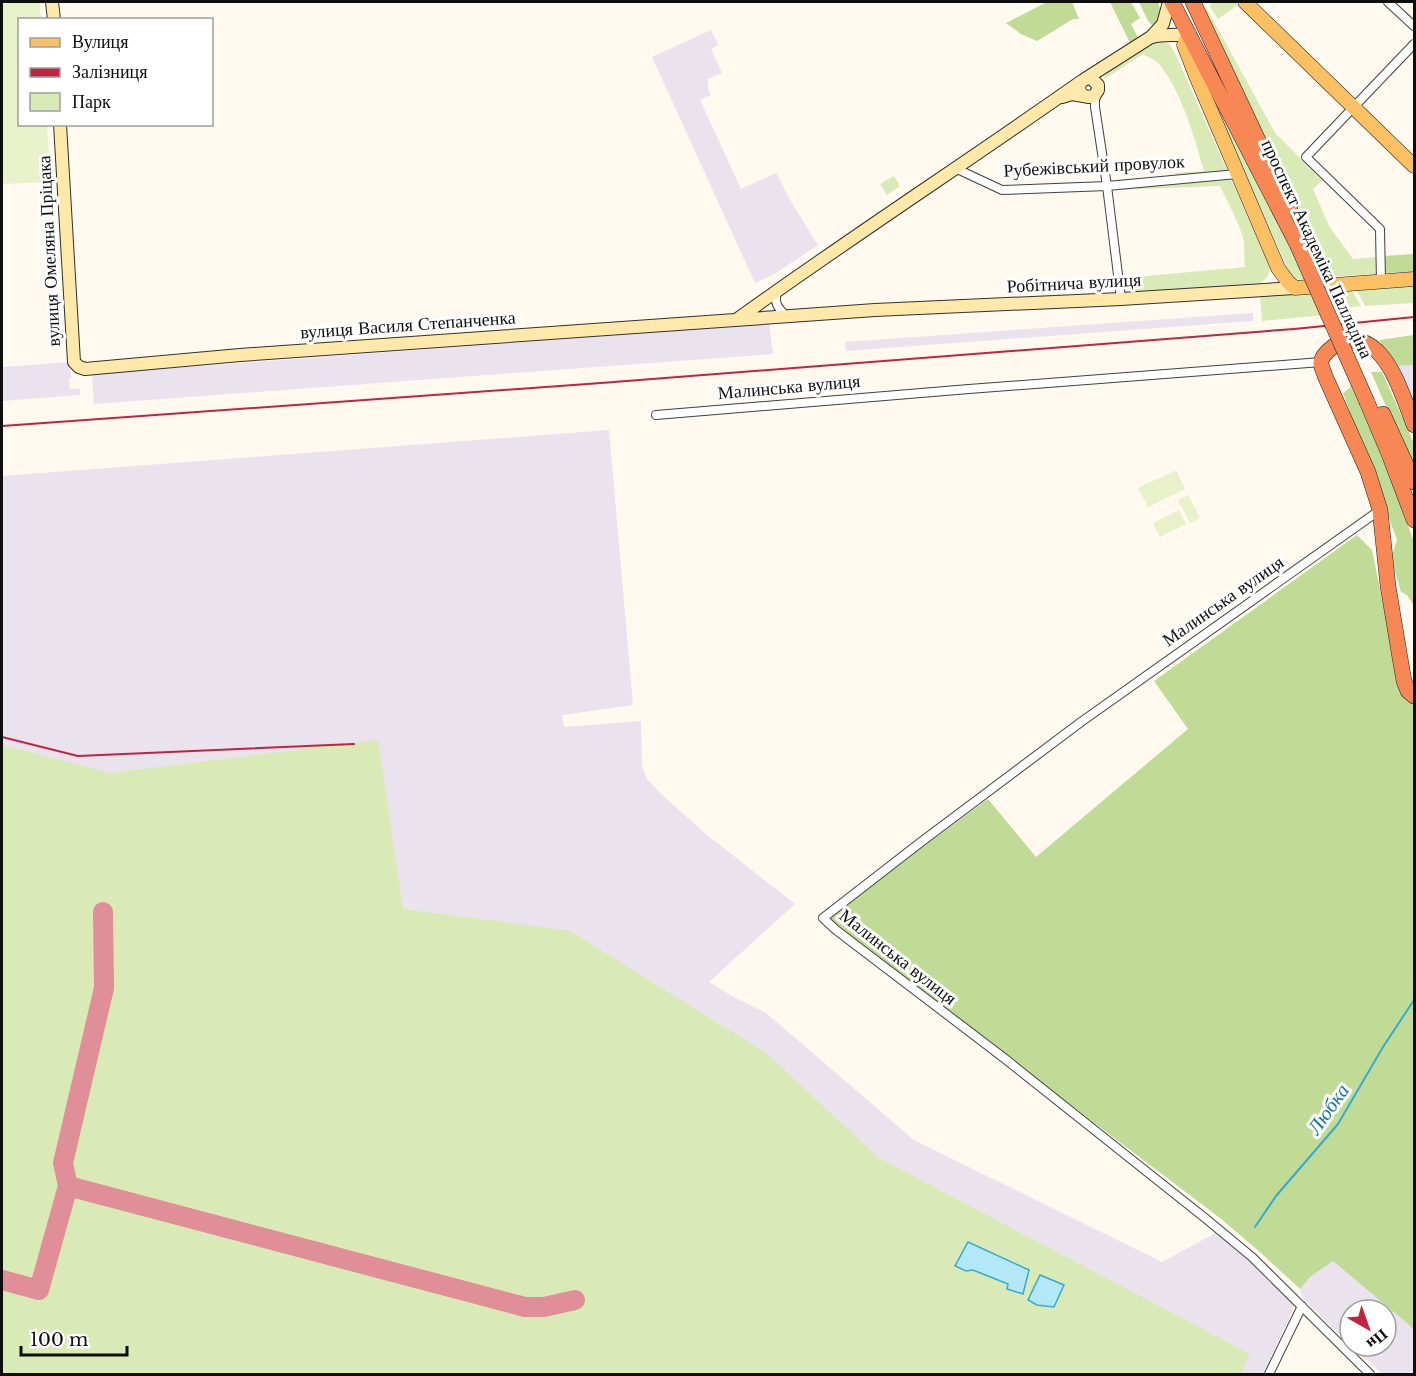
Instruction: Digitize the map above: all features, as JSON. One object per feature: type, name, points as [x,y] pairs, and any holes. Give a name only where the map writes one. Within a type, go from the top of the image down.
[{"type":"highway","name":"проспект Академіка Палладіна","points":[[1171,2],[1301,242]]},
{"type":"highway","name":"проспект Академіка Палладіна","points":[[1197,5],[1371,400],[1414,482]]},
{"type":"highway","points":[[1414,425],[1386,360],[1376,349],[1364,342],[1352,340],[1340,342],[1323,356],[1321,362],[1330,387],[1368,472],[1380,510],[1398,652],[1404,681],[1408,691],[1414,696]]},
{"type":"highway","name":"проспект Академіка Палладіна","points":[[1371,400],[1414,519]]},
{"type":"main road","points":[[1245,2],[1414,166]]},
{"type":"main road","points":[[1189,33],[1184,45],[1196,76],[1278,268],[1295,288]]},
{"type":"main road","name":"Робітнича вулиця","points":[[1295,288],[1414,279]]},
{"type":"street","points":[[52,2],[54,18]]},
{"type":"street","points":[[735,320],[1102,67],[1151,37],[1163,24],[1171,2]]},
{"type":"street","points":[[1388,2],[1414,26]]},
{"type":"street","points":[[1151,37],[1189,33]]},
{"type":"street","points":[[1381,282],[1380,229],[1306,157],[1414,44]]},
{"type":"street","points":[[1102,67],[1090,92],[1091,101],[1095,107],[1107,186],[1121,299]]},
{"type":"street","points":[[1083,80],[1079,90],[1090,92]]},
{"type":"street","points":[[1058,98],[1090,92]]},
{"type":"street","name":"вулиця Омеляна Пріцака","points":[[60,126],[74,362],[85,369]]},
{"type":"street","name":"Рубежівський провулок","points":[[957,169],[1002,190],[1107,186],[1238,174]]},
{"type":"street","points":[[1273,289],[1277,283],[1278,268]]},
{"type":"street","name":"Робітнича вулиця","points":[[735,320],[785,315],[1295,288]]},
{"type":"street","points":[[777,290],[776,303],[778,309],[785,315]]},
{"type":"street","name":"вулиця Василя Степанченка","points":[[85,369],[240,355],[735,320]]},
{"type":"street","name":"Малинська вулиця","points":[[656,415],[969,388],[1321,362]]},
{"type":"street","name":"Малинська вулиця","points":[[1371,1374],[1252,1257],[823,918],[1081,722],[1380,510]]},
{"type":"street","points":[[1269,1374],[1302,1306]]},
{"type":"shaded area","points":[[711,30],[718,45],[711,49],[722,73],[708,79],[708,89],[711,95],[700,100],[741,189],[776,173],[818,245],[776,273],[755,283],[652,57]]},
{"type":"shaded area","points":[[1253,313],[1253,321],[846,351],[845,342]]},
{"type":"shaded area","points":[[769,324],[773,354],[94,404],[92,374]]},
{"type":"shaded area","points":[[70,362],[70,389],[80,389],[80,395],[2,401],[2,367]]},
{"type":"shaded area","points":[[1414,365],[1414,410],[1396,366]]},
{"type":"shaded area","points":[[609,430],[633,705],[562,715],[564,727],[641,721],[642,766],[647,779],[707,835],[795,904],[709,982],[766,1013],[914,1140],[1162,1262],[1221,1230],[1297,1296],[1293,1310],[1263,1374],[2,1374],[2,476]]},
{"type":"shaded area","points":[[1333,1261],[1388,1298],[1338,1298],[1338,1333],[1303,1299],[1300,1289],[1310,1277]]},
{"type":"shaded area","points":[[1398,1304],[1414,1315],[1414,1374],[1382,1374],[1365,1358],[1398,1358]]},
{"type":"green space","points":[[2,2],[40,2],[41,18],[18,18],[18,126],[47,126],[51,182],[2,184]]},
{"type":"green space","points":[[1047,2],[1072,2],[1079,19],[1073,19],[1037,41],[1021,34],[1006,23]]},
{"type":"green space","points":[[1110,2],[1131,2],[1140,18],[1131,24],[1139,40],[1131,45]]},
{"type":"green space","points":[[1139,2],[1158,2],[1162,15],[1158,24],[1152,25],[1148,21]]},
{"type":"green space","points":[[1211,2],[1235,2],[1238,5],[1218,19],[1210,7]]},
{"type":"green space","points":[[1206,7],[1275,133],[1322,180],[1313,189],[1329,226],[1353,259],[1377,257],[1377,274],[1327,277],[1206,14]]},
{"type":"green space","points":[[1163,41],[1169,44],[1175,53],[1227,170],[1226,173],[1177,177],[1175,173],[1204,171],[1181,101],[1167,75],[1157,63],[1143,54],[1103,80],[1109,69],[1148,42]]},
{"type":"green space","points":[[1218,110],[1307,281],[1295,278],[1289,272]]},
{"type":"green space","points":[[894,176],[900,186],[887,195],[880,184]]},
{"type":"green space","points":[[1230,177],[1270,267],[1266,279],[1260,283],[1138,293],[1128,286],[1124,278],[1245,267],[1244,243],[1238,223],[1220,186],[1115,190],[1114,188]]},
{"type":"green space","points":[[1414,254],[1414,272],[1385,273],[1384,256]]},
{"type":"green space","points":[[1414,285],[1414,303],[1365,306],[1356,289]]},
{"type":"green space","points":[[1352,291],[1361,306],[1343,308],[1336,292]]},
{"type":"green space","points":[[1314,293],[1325,315],[1262,321],[1260,297]]},
{"type":"green space","points":[[1414,335],[1414,365],[1396,366],[1379,340]]},
{"type":"green space","points":[[1371,372],[1382,372],[1414,444],[1414,470]]},
{"type":"green space","points":[[1351,387],[1379,446],[1414,542],[1414,606],[1407,595],[1401,592],[1391,558],[1397,540],[1343,393]]},
{"type":"green space","points":[[1176,470],[1185,489],[1148,507],[1138,488]]},
{"type":"green space","points":[[1188,495],[1200,518],[1190,523],[1178,500]]},
{"type":"green space","points":[[1179,510],[1186,524],[1160,537],[1153,523]]},
{"type":"green space","points":[[1357,535],[1372,550],[1399,682],[1414,701],[1414,1329],[1398,1316],[1398,1298],[1377,1298],[1333,1261],[1310,1277],[1300,1289],[1220,1218],[830,920],[833,913],[988,799],[1036,857],[1188,729],[1154,681]]},
{"type":"green space","points":[[378,740],[403,909],[570,931],[766,1053],[879,1158],[1250,1354],[1241,1374],[2,1374],[2,745],[110,773]]},
{"type":"water","points":[[968,1242],[1029,1270],[1023,1294],[1007,1289],[1008,1284],[973,1270],[966,1271],[955,1266]]},
{"type":"water","points":[[1040,1275],[1064,1285],[1054,1307],[1037,1305],[1028,1300]]},
{"type":"waterway","name":"Любка","points":[[1255,1227],[1276,1196],[1338,1124],[1383,1047],[1414,1000]]},
{"type":"taxiway","points":[[2,1280],[39,1290],[68,1186],[63,1163],[104,988],[103,912]]},
{"type":"taxiway","points":[[68,1186],[525,1307],[544,1307],[575,1300]]},
{"type":"railway","points":[[2,426],[601,383],[1294,329],[1414,317]]},
{"type":"railway","points":[[2,737],[78,756],[354,744]]}]
